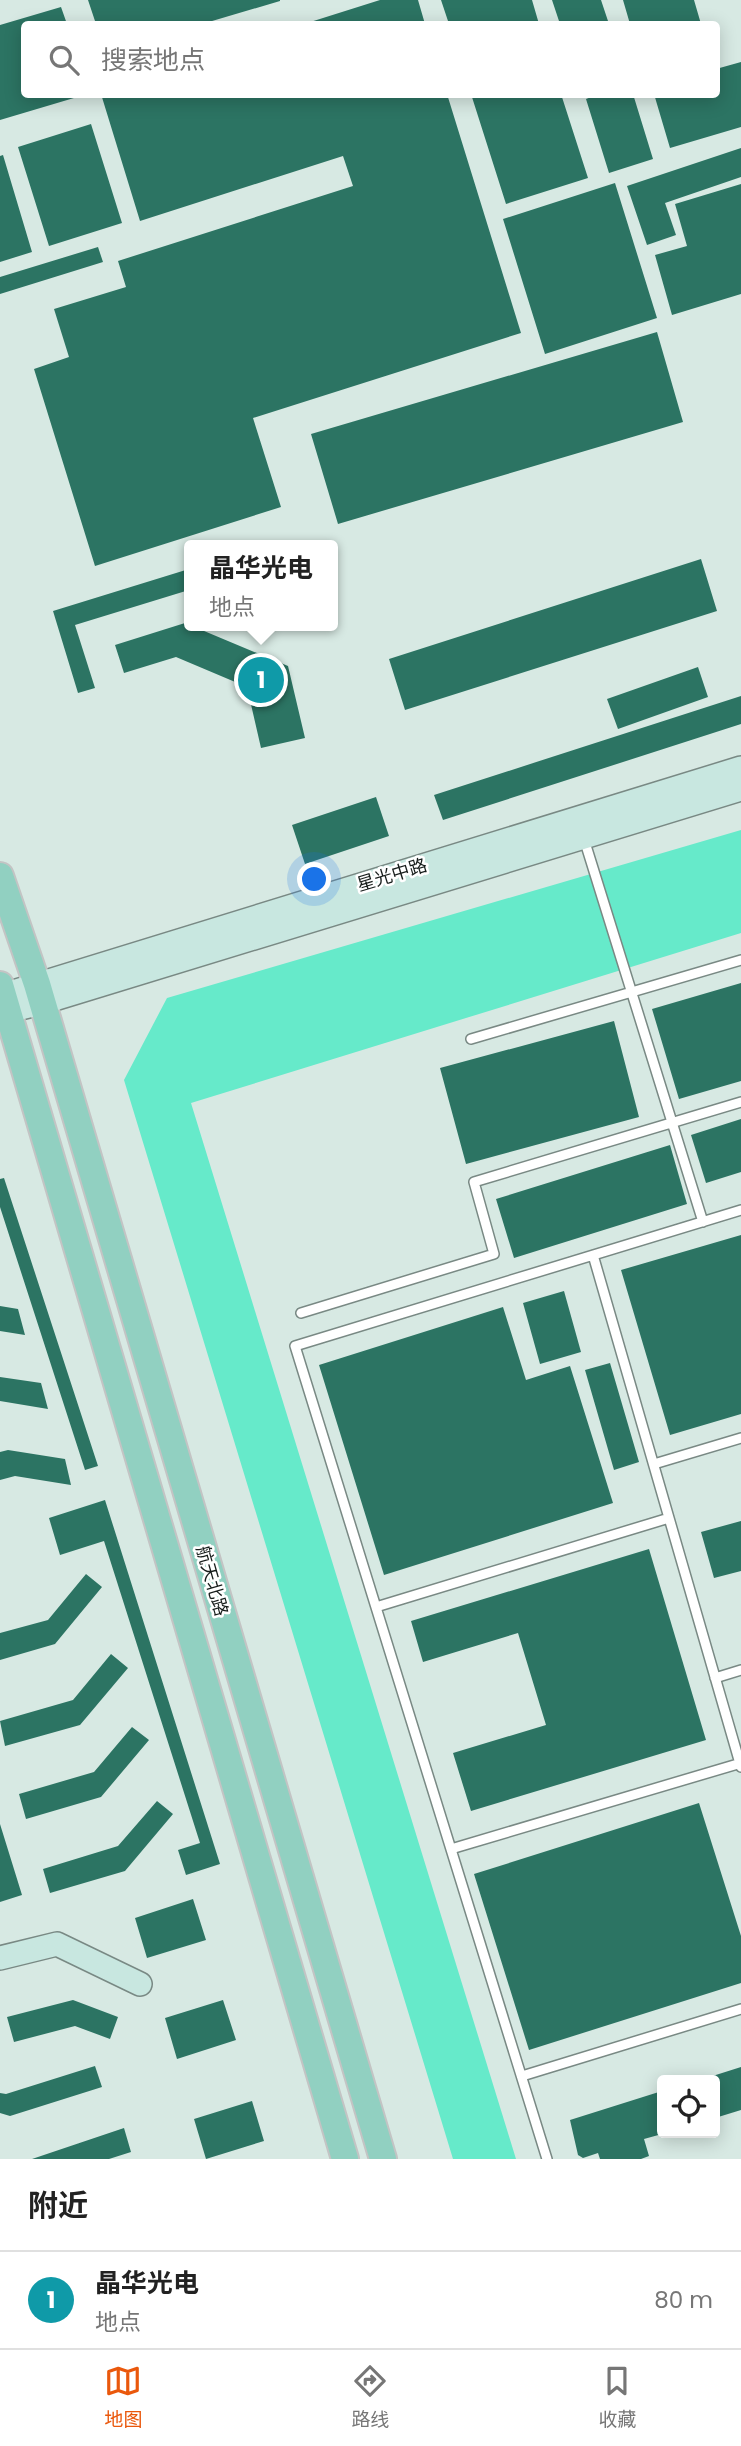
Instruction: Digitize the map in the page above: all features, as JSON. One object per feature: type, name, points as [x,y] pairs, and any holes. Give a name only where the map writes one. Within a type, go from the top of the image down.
[{"type":"main road","name":"星光中路","points":[[39,994],[741,768]]},
{"type":"main road","name":"星光中路","points":[[2,1000],[39,994],[741,789]]},
{"type":"main road","name":"航天北路","points":[[0,876],[39,994],[383,2159]]},
{"type":"main road","name":"航天北路","points":[[2,1000],[345,2159]]},
{"type":"main road","points":[[0,1958],[57,1944],[141,1984]]},
{"type":"lane","points":[[583,837],[703,1222]]},
{"type":"lane","points":[[471,1040],[741,960]]},
{"type":"lane","points":[[301,1313],[494,1254],[474,1182],[741,1102]]},
{"type":"lane","points":[[547,2159],[295,1346],[741,1210]]},
{"type":"lane","points":[[452,1849],[741,1764],[593,1255]]},
{"type":"lane","points":[[654,1464],[741,1438]]},
{"type":"lane","points":[[376,1607],[669,1518]]},
{"type":"lane","points":[[715,1678],[741,1670]]},
{"type":"lane","points":[[522,2076],[741,2009]]},
{"type":"green space","points":[[741,830],[741,933],[191,1103],[516,2159],[453,2159],[124,1080],[167,998]]},
{"type":"building","points":[[88,0],[280,0],[212,21],[95,21]]},
{"type":"building","points":[[380,0],[418,0],[424,21],[314,21]]},
{"type":"building","points":[[441,0],[532,0],[538,21],[448,21]]},
{"type":"building","points":[[552,0],[601,0],[608,21],[559,21]]},
{"type":"building","points":[[623,0],[694,0],[700,21],[629,21]]},
{"type":"building","points":[[61,7],[66,21],[21,21],[21,98],[74,98],[0,120],[0,25]]},
{"type":"building","points":[[741,62],[741,127],[670,148],[655,98],[720,98],[720,68]]},
{"type":"building","points":[[102,98],[448,98],[521,333],[253,418],[281,507],[95,566],[34,369],[69,357],[54,309],[126,287],[118,261],[353,186],[343,156],[140,221]]},
{"type":"building","points":[[472,98],[562,98],[588,178],[506,204]]},
{"type":"building","points":[[634,98],[653,159],[609,173],[586,99]]},
{"type":"building","points":[[91,124],[122,223],[49,246],[18,147]]},
{"type":"building","points":[[741,148],[741,177],[665,203],[676,235],[647,245],[627,186]]},
{"type":"building","points":[[3,155],[32,252],[0,262],[0,156]]},
{"type":"building","points":[[615,183],[657,318],[545,354],[503,219]]},
{"type":"building","points":[[741,184],[741,294],[672,315],[655,255],[687,246],[675,204]]},
{"type":"building","points":[[98,247],[103,262],[0,294],[0,277]]},
{"type":"building","points":[[657,332],[683,422],[338,524],[311,434]]},
{"type":"building","points":[[701,559],[717,611],[405,710],[389,659]]},
{"type":"building","points":[[184,571],[184,592],[75,625],[95,688],[78,693],[53,611]]},
{"type":"building","points":[[184,623],[184,631],[204,631],[288,666],[305,738],[261,748],[247,687],[176,657],[124,673],[115,645]]},
{"type":"building","points":[[698,667],[708,697],[618,729],[607,699]]},
{"type":"building","points":[[741,696],[741,724],[443,820],[434,795]]},
{"type":"building","points":[[376,797],[389,836],[305,864],[292,825]]},
{"type":"building","points":[[741,983],[741,1081],[679,1099],[652,1009]]},
{"type":"building","points":[[614,1021],[639,1117],[466,1164],[440,1068]]},
{"type":"building","points":[[741,1119],[741,1172],[706,1183],[691,1135]]},
{"type":"building","points":[[670,1145],[687,1204],[514,1258],[496,1199]]},
{"type":"building","points":[[4,1178],[98,1466],[85,1470],[0,1207],[0,1179]]},
{"type":"building","points":[[741,1235],[741,1414],[670,1435],[621,1270]]},
{"type":"building","points":[[564,1291],[581,1352],[540,1364],[523,1303]]},
{"type":"building","points":[[0,1306],[18,1309],[25,1335],[0,1331]]},
{"type":"building","points":[[503,1307],[526,1380],[570,1366],[613,1503],[384,1575],[319,1365]]},
{"type":"building","points":[[610,1363],[639,1462],[614,1470],[585,1370]]},
{"type":"building","points":[[0,1377],[41,1383],[48,1409],[0,1401]]},
{"type":"building","points":[[8,1450],[65,1459],[71,1485],[15,1476],[0,1480],[0,1452]]},
{"type":"building","points":[[105,1500],[220,1864],[186,1875],[178,1850],[200,1843],[104,1541],[60,1555],[49,1518]]},
{"type":"building","points":[[741,1521],[741,1571],[714,1578],[701,1532]]},
{"type":"building","points":[[649,1549],[706,1740],[471,1811],[453,1753],[546,1725],[518,1633],[423,1662],[411,1621]]},
{"type":"building","points":[[86,1574],[102,1587],[55,1644],[0,1660],[0,1633],[48,1620]]},
{"type":"building","points":[[111,1654],[128,1668],[80,1725],[5,1746],[0,1721],[73,1700]]},
{"type":"building","points":[[132,1727],[149,1740],[101,1797],[26,1819],[19,1794],[94,1772]]},
{"type":"building","points":[[157,1801],[173,1814],[125,1871],[50,1893],[43,1869],[118,1846]]},
{"type":"building","points":[[699,1803],[741,1936],[741,1983],[529,2050],[474,1874]]},
{"type":"building","points":[[0,1824],[22,1895],[0,1902]]},
{"type":"building","points":[[193,1899],[206,1940],[147,1958],[135,1918]]},
{"type":"building","points":[[73,2000],[118,2017],[110,2039],[75,2026],[14,2042],[7,2017]]},
{"type":"building","points":[[223,2000],[236,2040],[177,2059],[165,2018]]},
{"type":"building","points":[[95,2066],[102,2087],[10,2116],[0,2113],[0,2093],[6,2094]]},
{"type":"building","points":[[741,2067],[741,2110],[720,2116],[720,2075],[716,2075]]},
{"type":"building","points":[[657,2093],[657,2135],[644,2139],[649,2156],[641,2159],[600,2159],[598,2153],[583,2158],[578,2155],[570,2120]]},
{"type":"building","points":[[252,2101],[264,2141],[206,2159],[194,2119]]},
{"type":"building","points":[[124,2128],[131,2152],[109,2159],[32,2159]]},
{"type":"place","name":"晶华光电","points":[[261,680]]}]
